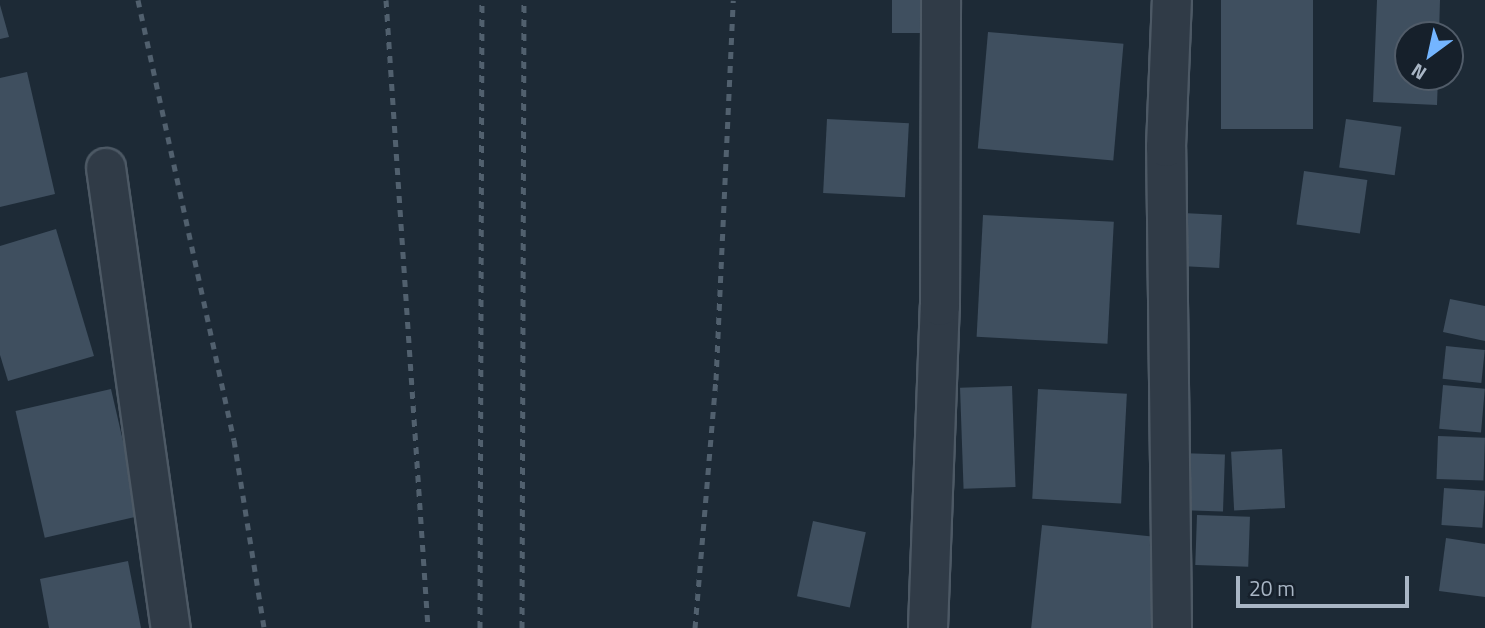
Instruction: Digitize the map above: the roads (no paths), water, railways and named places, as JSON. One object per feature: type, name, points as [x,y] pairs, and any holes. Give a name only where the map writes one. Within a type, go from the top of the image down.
[{"type":"street","points":[[928,628],[940,306],[941,0]]},
{"type":"street","points":[[1172,0],[1166,147],[1172,628]]},
{"type":"street","points":[[106,168],[171,628]]},
{"type":"railway","points":[[138,0],[234,440],[264,628]]},
{"type":"railway","points":[[386,0],[428,628]]},
{"type":"railway","points":[[480,628],[482,0]]},
{"type":"railway","points":[[522,628],[524,0]]},
{"type":"railway","points":[[695,628],[716,380],[733,0]]}]
